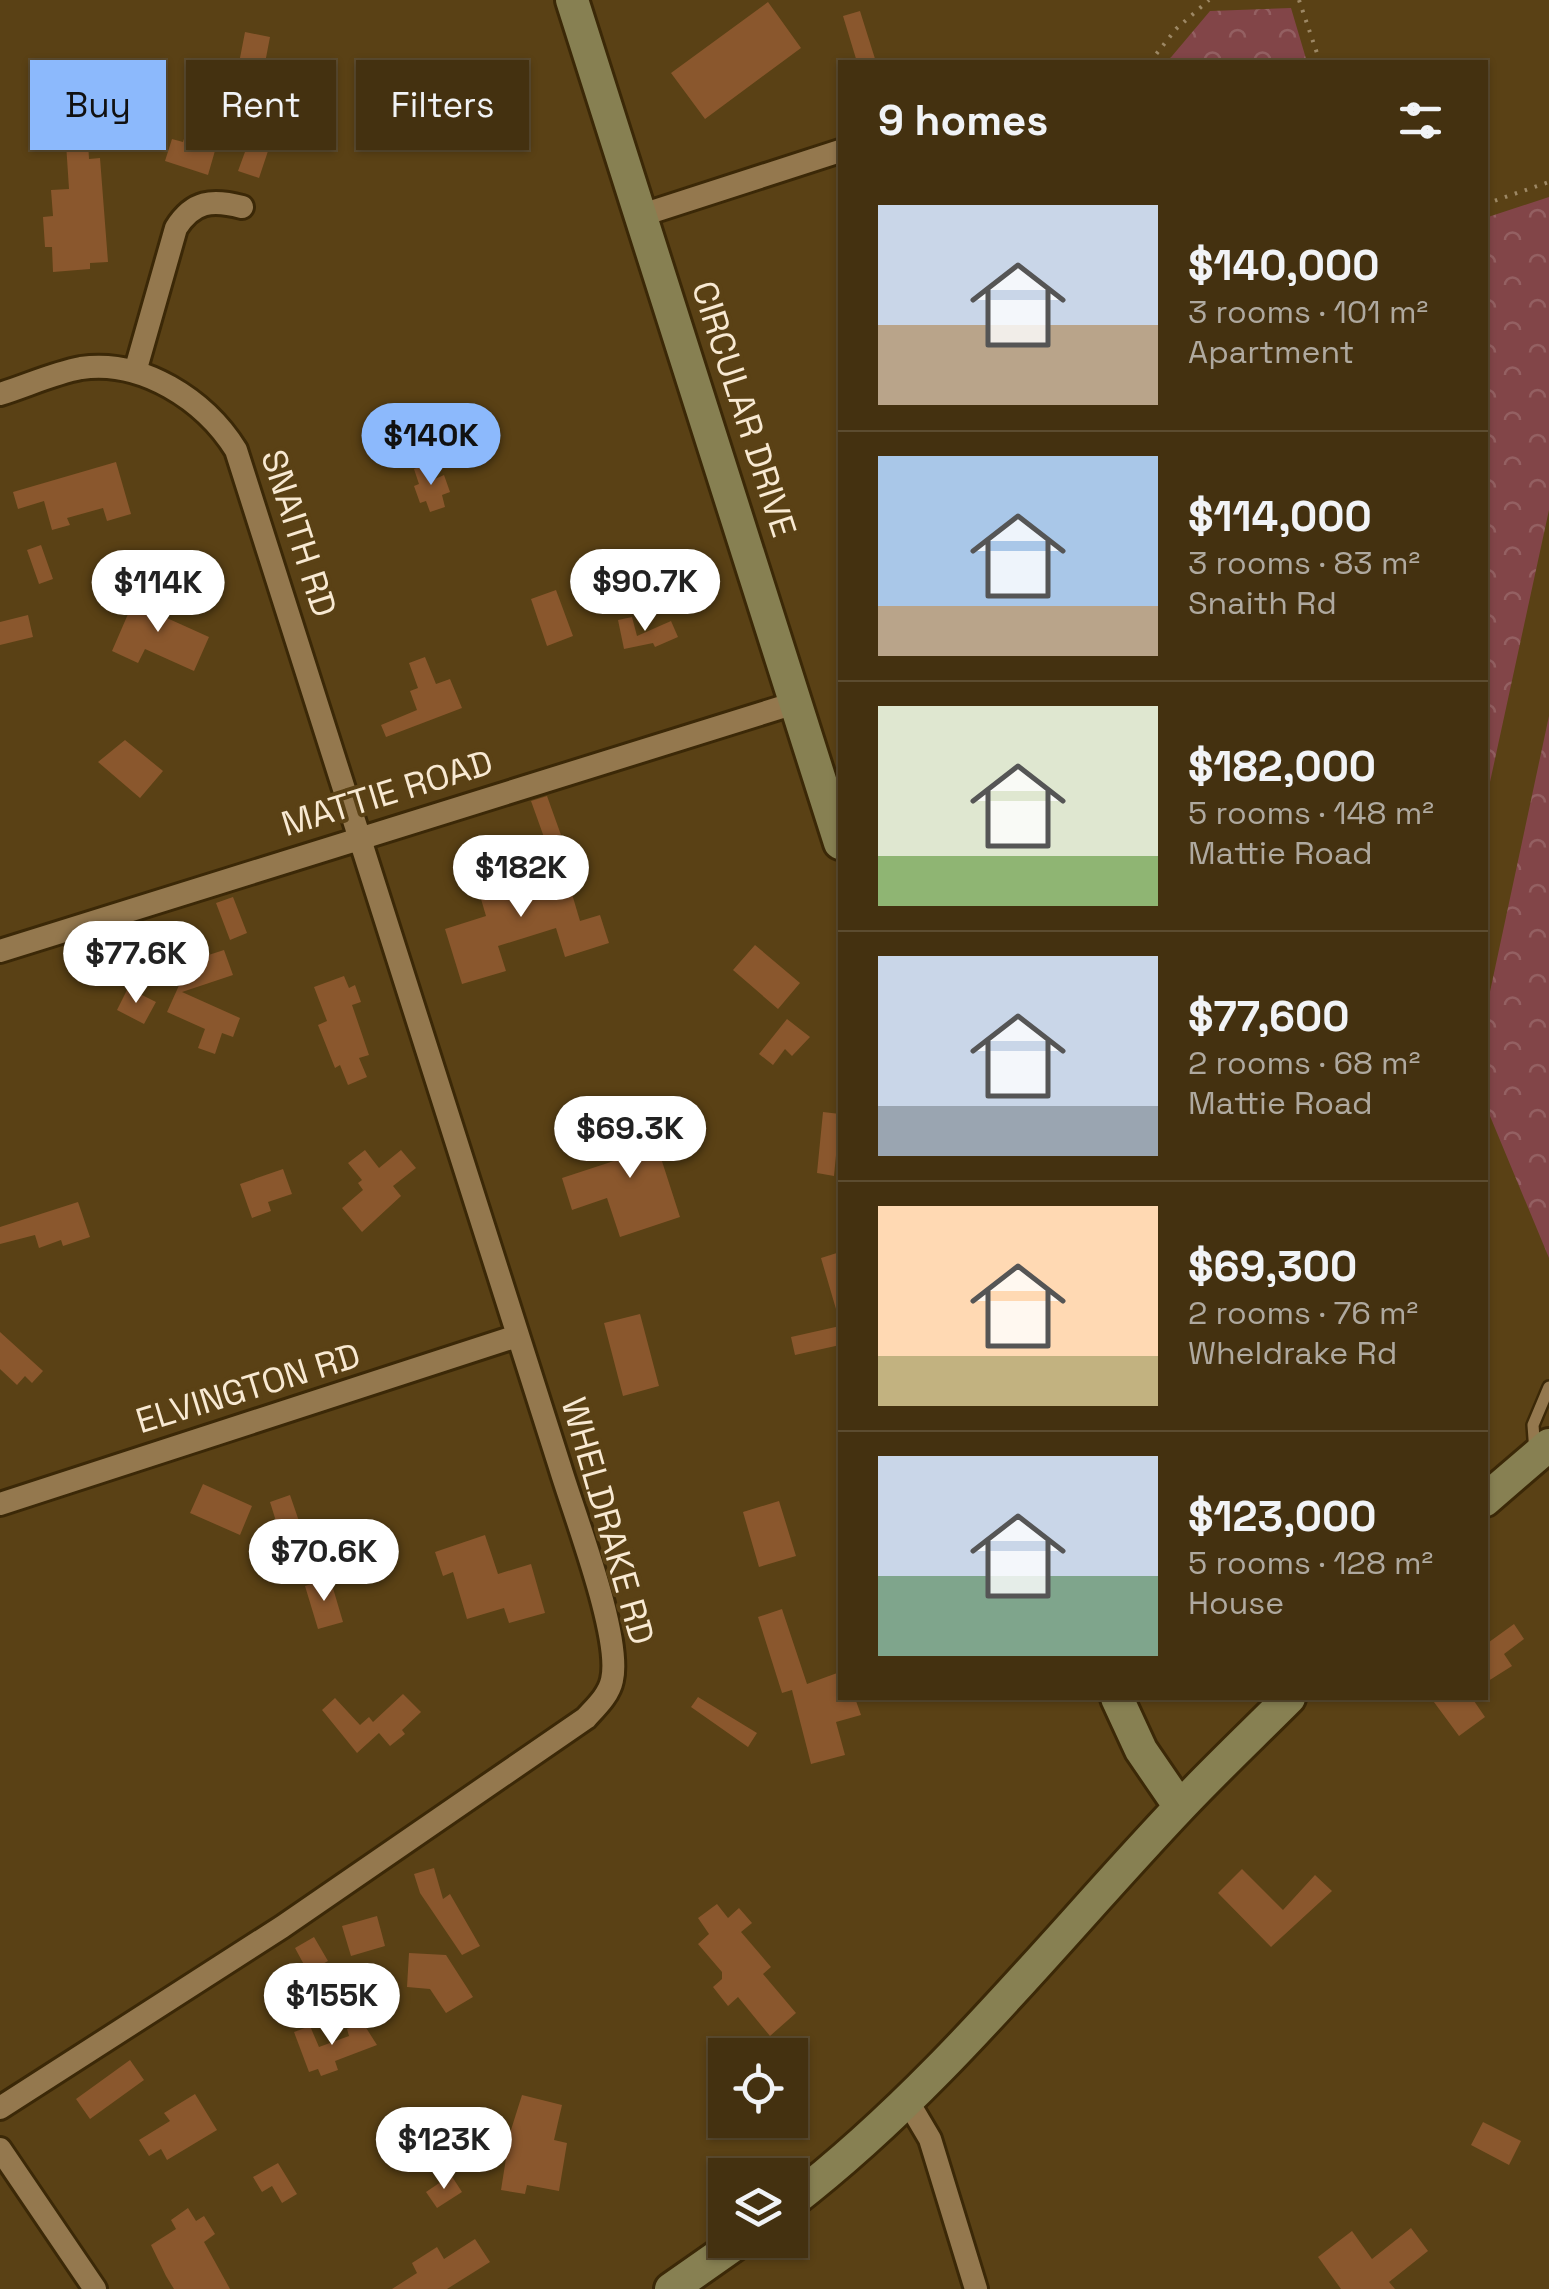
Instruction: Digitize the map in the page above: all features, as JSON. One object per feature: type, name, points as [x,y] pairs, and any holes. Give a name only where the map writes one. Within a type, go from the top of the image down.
[{"type":"street","name":"CIRCULAR DRIVE","points":[[572,0],[838,836]]},
{"type":"street","points":[[640,216],[838,152]]},
{"type":"street","points":[[134,372],[176,228],[196,204],[224,202],[242,207]]},
{"type":"street","name":"SNAITH RD","points":[[0,394],[79,368],[112,366],[176,392],[218,424],[236,450],[360,838]]},
{"type":"street","name":"MATTIE ROAD","points":[[0,951],[795,703]]},
{"type":"street","name":"WHELDRAKE RD","points":[[0,2108],[282,1927],[586,1718],[607,1693],[614,1670],[607,1626],[360,838]]},
{"type":"street","name":"ELVINGTON RD","points":[[0,1504],[517,1336]]},
{"type":"street","points":[[1488,1497],[1542,1450]]},
{"type":"street","points":[[1118,1700],[1141,1750],[1180,1808]]},
{"type":"street","points":[[808,2187],[907,2100],[1031,1974],[1180,1808],[1287,1700]]},
{"type":"street","points":[[907,2100],[930,2139],[976,2289]]},
{"type":"street","points":[[0,2149],[95,2289]]},
{"type":"street","points":[[670,2289],[715,2258]]},
{"type":"lane","points":[[1542,1450],[1532,1425],[1549,1386]]},
{"type":"path","points":[[1152,60],[1176,30],[1209,0]]},
{"type":"path","points":[[1299,0],[1319,60]]},
{"type":"path","points":[[1488,203],[1549,182]]},
{"type":"green space","points":[[1291,8],[1306,60],[1169,60],[1210,11]]},
{"type":"green space","points":[[1549,197],[1549,510],[1488,791],[1488,217]]},
{"type":"green space","points":[[1549,716],[1549,1258],[1488,1111],[1488,1001]]},
{"type":"building","points":[[768,2],[801,48],[705,119],[671,73]]},
{"type":"building","points":[[860,11],[875,60],[856,60],[843,16]]},
{"type":"building","points":[[245,32],[270,37],[266,60],[240,58]]},
{"type":"building","points":[[186,132],[186,150],[215,150],[208,175],[165,161],[172,139],[183,142]]},
{"type":"building","points":[[66,150],[88,150],[89,159],[100,158],[108,262],[90,263],[90,269],[53,272],[52,247],[45,247],[43,217],[53,216],[51,190],[69,189]]},
{"type":"building","points":[[246,150],[268,150],[259,178],[238,171]]},
{"type":"building","points":[[116,462],[131,514],[107,521],[103,508],[67,518],[70,525],[52,530],[44,501],[18,509],[13,492]]},
{"type":"building","points":[[429,463],[435,479],[444,475],[450,492],[442,495],[445,507],[430,512],[426,501],[420,503],[414,486],[419,484],[414,469]]},
{"type":"building","points":[[41,545],[53,579],[39,584],[27,550]]},
{"type":"building","points":[[556,590],[573,636],[547,646],[531,599]]},
{"type":"building","points":[[138,591],[164,602],[158,614],[209,637],[194,671],[145,649],[138,663],[112,651]]},
{"type":"building","points":[[28,615],[33,637],[0,645],[0,622]]},
{"type":"building","points":[[632,617],[637,636],[671,621],[678,637],[655,647],[653,643],[624,649],[618,620]]},
{"type":"building","points":[[425,657],[436,684],[450,679],[462,708],[386,737],[381,725],[417,710],[410,691],[418,688],[409,663]]},
{"type":"building","points":[[125,740],[163,771],[140,798],[98,762]]},
{"type":"building","points":[[547,796],[561,835],[545,840],[531,801]]},
{"type":"building","points":[[550,859],[555,877],[562,875],[568,895],[572,894],[580,921],[600,915],[609,943],[565,957],[556,928],[498,946],[506,971],[462,984],[445,929],[486,916],[476,882]]},
{"type":"building","points":[[233,897],[247,933],[230,940],[216,903]]},
{"type":"building","points":[[108,935],[123,978],[108,982],[102,962],[95,964],[93,957],[87,958],[82,942]]},
{"type":"building","points":[[755,945],[800,983],[778,1009],[733,970]]},
{"type":"building","points":[[224,950],[233,975],[182,992],[240,1018],[233,1037],[222,1033],[215,1054],[198,1048],[205,1029],[167,1012],[190,961]]},
{"type":"building","points":[[344,976],[349,988],[355,985],[361,1002],[352,1005],[369,1055],[359,1058],[367,1077],[348,1085],[340,1065],[335,1068],[318,1025],[327,1021],[314,987]]},
{"type":"building","points":[[128,988],[156,1002],[144,1024],[117,1010]]},
{"type":"building","points":[[787,1019],[810,1037],[792,1056],[785,1049],[773,1065],[759,1054]]},
{"type":"building","points":[[823,1112],[838,1114],[834,1176],[817,1173]]},
{"type":"building","points":[[668,1122],[677,1146],[659,1152],[680,1217],[620,1237],[607,1198],[572,1210],[562,1178],[620,1159],[611,1132],[631,1126],[634,1133]]},
{"type":"building","points":[[365,1150],[379,1168],[401,1150],[416,1168],[393,1186],[401,1196],[362,1232],[342,1208],[363,1190],[358,1183],[362,1180],[348,1163]]},
{"type":"building","points":[[283,1169],[292,1194],[268,1202],[271,1211],[252,1218],[240,1184]]},
{"type":"building","points":[[78,1202],[90,1237],[63,1246],[61,1240],[39,1248],[35,1235],[0,1244],[0,1227]]},
{"type":"building","points":[[838,1253],[838,1308],[836,1309],[821,1258]]},
{"type":"building","points":[[640,1314],[659,1386],[623,1396],[604,1323]]},
{"type":"building","points":[[838,1326],[838,1345],[795,1355],[791,1337]]},
{"type":"building","points":[[0,1332],[43,1371],[32,1383],[25,1376],[17,1385],[0,1369]]},
{"type":"building","points":[[203,1484],[252,1506],[240,1535],[190,1513]]},
{"type":"building","points":[[290,1495],[301,1527],[280,1534],[270,1502]]},
{"type":"building","points":[[779,1501],[796,1556],[759,1567],[743,1512]]},
{"type":"building","points":[[485,1535],[498,1574],[531,1564],[545,1613],[509,1623],[504,1608],[467,1619],[453,1572],[443,1576],[435,1552]]},
{"type":"building","points":[[330,1578],[343,1622],[318,1629],[305,1586]]},
{"type":"building","points":[[782,1609],[807,1684],[838,1673],[838,1700],[856,1700],[861,1715],[836,1722],[845,1755],[811,1764],[792,1690],[782,1693],[758,1617]]},
{"type":"building","points":[[1514,1624],[1524,1639],[1504,1654],[1512,1666],[1488,1681],[1488,1643]]},
{"type":"building","points":[[403,1694],[421,1712],[402,1730],[405,1734],[390,1746],[379,1733],[357,1753],[322,1710],[335,1698],[360,1725],[369,1717],[373,1722]]},
{"type":"building","points":[[698,1697],[757,1733],[748,1747],[691,1707]]},
{"type":"building","points":[[1432,1700],[1473,1700],[1485,1717],[1459,1736]]},
{"type":"building","points":[[434,1868],[443,1899],[450,1894],[480,1946],[462,1955],[420,1893],[414,1874]]},
{"type":"building","points":[[1242,1869],[1283,1910],[1315,1875],[1332,1891],[1271,1947],[1218,1893]]},
{"type":"building","points":[[717,1904],[728,1918],[739,1908],[752,1923],[741,1932],[771,1967],[763,1974],[796,2013],[770,2036],[738,1997],[728,2006],[713,1987],[722,1979],[722,1972],[698,1944],[709,1934],[698,1918]]},
{"type":"building","points":[[377,1916],[385,1946],[351,1956],[342,1926]]},
{"type":"building","points":[[314,1937],[328,1961],[308,1972],[295,1948]]},
{"type":"building","points":[[409,1953],[446,1955],[473,1997],[446,2013],[430,1989],[407,1987]]},
{"type":"building","points":[[363,2023],[377,2045],[335,2061],[338,2070],[321,2076],[318,2069],[309,2072],[294,2032],[310,2026],[319,2047],[349,2036],[347,2029]]},
{"type":"building","points":[[130,2060],[144,2080],[90,2119],[76,2099]]},
{"type":"building","points":[[195,2094],[217,2130],[167,2160],[161,2149],[149,2156],[139,2140],[170,2121],[164,2113]]},
{"type":"building","points":[[522,2095],[562,2105],[554,2140],[567,2143],[559,2191],[527,2185],[525,2194],[501,2190],[510,2133]]},
{"type":"building","points":[[1483,2122],[1521,2141],[1509,2165],[1471,2145]]},
{"type":"building","points":[[278,2163],[297,2194],[282,2203],[272,2186],[262,2192],[253,2177]]},
{"type":"building","points":[[451,2175],[462,2192],[437,2208],[426,2192]]},
{"type":"building","points":[[188,2208],[196,2221],[204,2216],[215,2234],[204,2242],[230,2289],[174,2289],[166,2276],[151,2245],[176,2229],[171,2220]]},
{"type":"building","points":[[1411,2228],[1428,2251],[1389,2282],[1395,2289],[1341,2289],[1318,2257],[1352,2231],[1372,2259]]},
{"type":"building","points":[[475,2239],[490,2262],[447,2289],[392,2289],[417,2273],[412,2263],[437,2247],[444,2259]]}]
